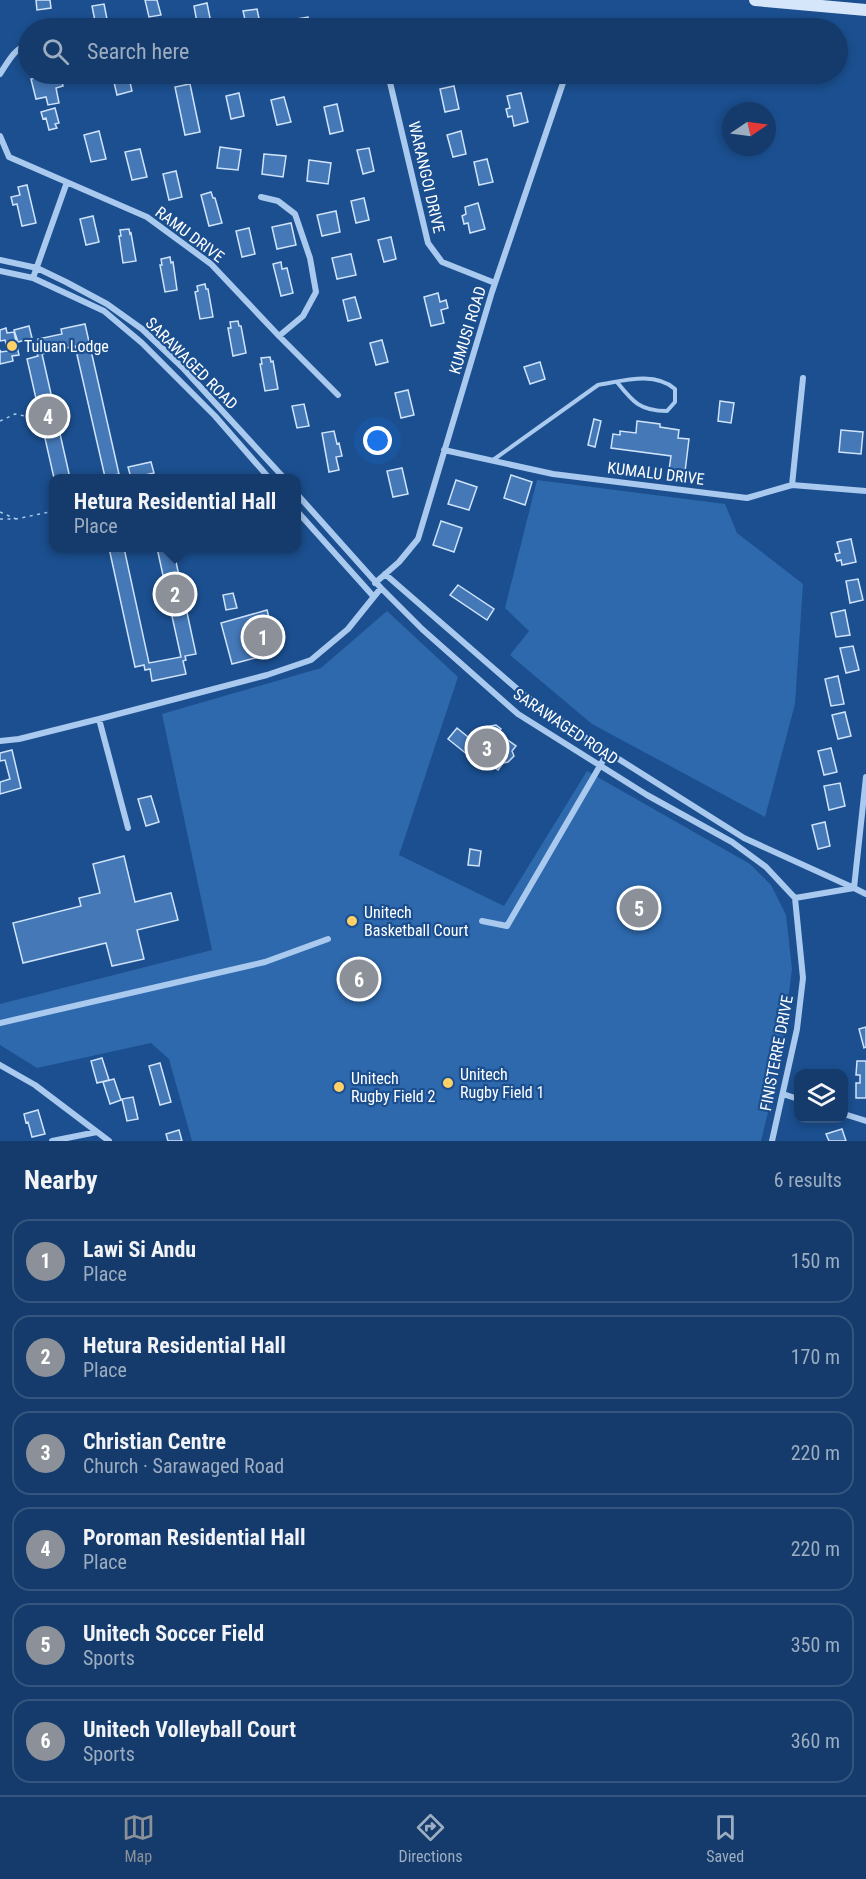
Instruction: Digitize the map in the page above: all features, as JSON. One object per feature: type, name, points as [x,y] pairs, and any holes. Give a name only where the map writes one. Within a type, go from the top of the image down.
[{"type":"main road","points":[[755,0],[866,10]]},
{"type":"street","points":[[0,74],[12,55],[18,50]]},
{"type":"street","name":"WARANGOI DRIVE","points":[[390,84],[428,243],[442,262],[495,283]]},
{"type":"street","name":"KUMUSI ROAD","points":[[0,741],[19,739],[267,675],[311,660],[348,629],[374,597],[386,574],[418,539],[495,283],[563,84]]},
{"type":"street","name":"RAMU DRIVE","points":[[0,136],[9,157],[147,217],[211,264],[338,395]]},
{"type":"street","points":[[33,278],[67,182]]},
{"type":"street","points":[[261,197],[278,201],[295,214],[310,258],[316,292],[303,316],[279,336]]},
{"type":"street","name":"SARAWAGED ROAD","points":[[0,260],[37,268],[107,304],[142,329],[182,367],[280,474]]},
{"type":"street","points":[[0,271],[33,278],[104,311],[142,343],[215,417],[266,474]]},
{"type":"street","points":[[792,485],[803,378]]},
{"type":"street","name":"KUMALU DRIVE","points":[[444,450],[553,474],[747,498],[792,485],[866,491]]},
{"type":"street","name":"SARAWAGED ROAD","points":[[301,498],[378,586],[422,629],[518,714],[647,795],[732,842],[766,867],[795,898]]},
{"type":"street","points":[[301,515],[374,597]]},
{"type":"street","points":[[386,574],[523,694],[608,752],[744,838],[866,894]]},
{"type":"street","points":[[99,718],[128,828]]},
{"type":"street","points":[[482,921],[507,926],[608,752]]},
{"type":"street","points":[[854,888],[866,777]]},
{"type":"street","points":[[795,898],[854,888]]},
{"type":"street","name":"FINISTERRE DRIVE","points":[[772,1141],[797,1029],[803,978],[795,898]]},
{"type":"street","points":[[0,1023],[265,962],[328,939]]},
{"type":"street","points":[[0,1065],[34,1085],[109,1141]]},
{"type":"street","points":[[783,1094],[794,1098]]},
{"type":"street","points":[[848,1116],[866,1121]]},
{"type":"street","points":[[52,1141],[97,1132]]},
{"type":"lane","points":[[492,460],[598,385],[617,382],[643,378],[665,381],[675,389],[675,402],[667,411],[653,411],[633,402],[617,382]]},
{"type":"path","points":[[0,421],[15,414],[35,418]]},
{"type":"path","points":[[0,512],[16,519]]},
{"type":"path","points":[[1,520],[49,512]]},
{"type":"shaded area","points":[[537,480],[725,504],[737,533],[803,584],[795,704],[765,817],[592,724],[510,655],[529,631],[505,608]]},
{"type":"shaded area","points":[[387,611],[458,677],[399,855],[504,906],[587,771],[750,864],[771,885],[786,915],[792,969],[780,1063],[761,1141],[192,1141],[169,1059],[151,1043],[37,1068],[0,1045],[0,1004],[212,950],[162,714],[321,668]]},
{"type":"building","points":[[36,0],[50,0],[51,8],[37,10]]},
{"type":"building","points":[[145,0],[157,0],[161,15],[149,17]]},
{"type":"building","points":[[207,3],[210,18],[196,18],[194,6]]},
{"type":"building","points":[[104,4],[107,18],[94,18],[92,6]]},
{"type":"building","points":[[257,9],[259,18],[245,18],[243,11]]},
{"type":"building","points":[[32,84],[62,84],[63,86],[56,88],[59,103],[48,105],[46,97],[36,99]]},
{"type":"building","points":[[114,84],[130,84],[132,91],[117,95]]},
{"type":"building","points":[[190,84],[200,132],[185,135],[175,87]]},
{"type":"building","points":[[454,86],[459,109],[445,112],[440,89]]},
{"type":"building","points":[[239,93],[244,116],[231,119],[226,96]]},
{"type":"building","points":[[521,93],[528,122],[514,126],[512,116],[508,117],[506,109],[510,108],[507,96]]},
{"type":"building","points":[[284,97],[291,122],[277,125],[271,100]]},
{"type":"building","points":[[337,104],[343,131],[330,134],[324,107]]},
{"type":"building","points":[[55,108],[59,123],[55,124],[57,128],[49,130],[46,118],[43,119],[41,112]]},
{"type":"building","points":[[99,131],[106,159],[91,162],[84,135]]},
{"type":"building","points":[[461,131],[466,154],[453,157],[447,135]]},
{"type":"building","points":[[220,147],[241,150],[238,170],[217,168]]},
{"type":"building","points":[[369,148],[374,171],[363,174],[357,150]]},
{"type":"building","points":[[140,149],[147,177],[132,180],[125,152]]},
{"type":"building","points":[[264,154],[286,156],[283,177],[262,174]]},
{"type":"building","points":[[487,159],[493,182],[479,185],[474,162]]},
{"type":"building","points":[[309,160],[331,163],[328,184],[307,181]]},
{"type":"building","points":[[176,171],[182,197],[169,200],[163,174]]},
{"type":"building","points":[[27,185],[36,223],[22,226],[17,204],[13,205],[11,197],[20,195],[18,187]]},
{"type":"building","points":[[211,192],[222,223],[209,226],[201,195]]},
{"type":"building","points":[[364,198],[369,220],[356,223],[351,201]]},
{"type":"building","points":[[478,203],[485,229],[470,233],[468,223],[464,224],[462,216],[466,214],[465,207]]},
{"type":"building","points":[[336,211],[340,232],[322,236],[317,215]]},
{"type":"building","points":[[93,216],[99,242],[86,245],[80,219]]},
{"type":"building","points":[[291,223],[296,245],[277,249],[272,227]]},
{"type":"building","points":[[249,228],[255,254],[242,257],[236,231]]},
{"type":"building","points":[[129,229],[136,261],[123,263],[120,230]]},
{"type":"building","points":[[391,237],[396,259],[384,262],[378,240]]},
{"type":"building","points":[[351,254],[356,275],[337,279],[332,258]]},
{"type":"building","points":[[170,257],[171,263],[173,262],[177,290],[165,292],[160,265],[162,265],[161,259]]},
{"type":"building","points":[[281,262],[282,269],[287,268],[293,293],[281,296],[273,264]]},
{"type":"building","points":[[205,284],[213,317],[200,319],[195,292],[198,291],[197,286]]},
{"type":"building","points":[[438,293],[440,302],[446,300],[448,308],[441,310],[444,323],[431,326],[424,297]]},
{"type":"building","points":[[355,297],[361,318],[348,321],[343,300]]},
{"type":"building","points":[[238,321],[246,353],[233,356],[228,328],[231,328],[230,322]]},
{"type":"building","points":[[85,324],[119,474],[104,474],[75,346],[42,354],[69,474],[53,474],[27,359],[38,356],[36,350],[40,349],[38,339],[62,334],[61,329]]},
{"type":"building","points":[[29,326],[32,338],[18,342],[14,330]]},
{"type":"building","name":"Tuluan Lodge","points":[[6,328],[7,333],[14,332],[19,355],[12,356],[13,361],[0,364],[0,350],[1,352],[8,351],[5,340],[0,341],[0,330]]},
{"type":"building","points":[[382,340],[388,362],[376,365],[370,343]]},
{"type":"building","points":[[270,357],[271,362],[273,361],[278,389],[265,391],[260,364],[262,364],[261,358]]},
{"type":"building","points":[[540,362],[545,379],[530,384],[524,367]]},
{"type":"building","points":[[408,390],[414,415],[401,418],[395,393]]},
{"type":"building","points":[[720,401],[734,403],[731,423],[718,421]]},
{"type":"building","points":[[304,404],[309,426],[297,428],[292,406]]},
{"type":"building","points":[[594,419],[601,421],[595,447],[588,445]]},
{"type":"building","points":[[637,421],[660,424],[660,427],[679,430],[678,438],[689,439],[685,472],[669,470],[671,456],[611,448],[613,434],[620,435],[620,431],[636,433]]},
{"type":"building","points":[[841,430],[863,432],[861,454],[839,452]]},
{"type":"building","points":[[334,431],[342,456],[336,457],[339,470],[329,472],[322,433]]},
{"type":"building","points":[[151,462],[154,473],[130,474],[128,467]]},
{"type":"building","points":[[402,468],[408,494],[393,497],[387,471]]},
{"type":"building","points":[[511,475],[532,482],[525,505],[504,498]]},
{"type":"building","points":[[456,480],[477,487],[469,510],[448,504]]},
{"type":"building","points":[[441,521],[462,528],[454,552],[433,545]]},
{"type":"building","points":[[851,539],[856,562],[842,565],[841,560],[837,561],[835,554],[840,553],[837,542]]},
{"type":"building","points":[[110,552],[125,552],[149,663],[181,657],[158,552],[174,552],[196,654],[185,656],[186,660],[183,661],[186,674],[152,681],[150,669],[145,670],[144,665],[135,667]]},
{"type":"building","points":[[858,579],[863,600],[850,603],[846,581]]},
{"type":"building","points":[[458,585],[494,609],[487,620],[450,595]]},
{"type":"building","points":[[233,593],[237,608],[226,610],[223,595]]},
{"type":"building","points":[[267,610],[278,652],[232,664],[221,623]],"holes":[[[250,628],[254,644],[246,646],[243,630]]]},
{"type":"building","points":[[845,610],[850,635],[836,637],[831,613]]},
{"type":"building","points":[[853,646],[859,670],[846,673],[840,648]]},
{"type":"building","points":[[838,676],[844,704],[831,706],[825,679]]},
{"type":"building","points":[[845,712],[851,736],[838,739],[832,715]]},
{"type":"building","points":[[496,725],[501,729],[498,733],[516,746],[512,751],[514,756],[508,762],[503,763],[498,770],[476,753],[468,755],[448,739],[457,728],[473,741],[485,727]]},
{"type":"building","points":[[831,748],[837,772],[824,775],[818,751]]},
{"type":"building","points":[[12,750],[21,788],[0,794],[0,782],[10,779],[5,760],[0,761],[0,753]]},
{"type":"building","points":[[840,783],[845,806],[829,810],[824,786]]},
{"type":"building","points":[[151,796],[159,822],[146,826],[138,799]]},
{"type":"building","points":[[825,822],[830,846],[818,849],[812,825]]},
{"type":"building","points":[[470,849],[481,851],[479,866],[468,865]]},
{"type":"building","points":[[124,856],[135,902],[171,893],[178,920],[137,930],[144,959],[112,966],[106,943],[23,963],[13,923],[81,906],[79,898],[100,893],[93,864]]},
{"type":"building","points":[[866,1027],[866,1047],[864,1048],[859,1029]]},
{"type":"building","points":[[102,1058],[109,1080],[97,1083],[91,1061]]},
{"type":"building","points":[[857,1061],[866,1061],[866,1098],[856,1098],[856,1083],[860,1083],[860,1075],[856,1075]]},
{"type":"building","points":[[160,1063],[171,1102],[160,1105],[149,1066]]},
{"type":"building","points":[[114,1079],[121,1100],[110,1104],[103,1082]]},
{"type":"building","points":[[133,1097],[138,1119],[127,1121],[122,1099]]},
{"type":"building","points":[[38,1110],[45,1134],[32,1137],[24,1114]]},
{"type":"building","points":[[842,1129],[846,1141],[829,1141],[826,1134]]},
{"type":"building","points":[[179,1130],[182,1141],[168,1141],[166,1134]]},
{"type":"place","name":"Tuluan Lodge","points":[[12,346]]},
{"type":"place","name":"Poroman Residential Hall","points":[[48,416]]},
{"type":"place","name":"Hetura Residential Hall","points":[[175,594]]},
{"type":"place","name":"Lawi Si Andu","points":[[263,637]]},
{"type":"place","name":"Christian Centre","points":[[487,748]]},
{"type":"place","name":"Unitech Soccer Field","points":[[639,908]]},
{"type":"place","name":"Unitech Basketball Court","points":[[352,921]]},
{"type":"place","name":"Unitech Volleyball Court","points":[[359,979]]},
{"type":"place","name":"Unitech Rugby Field 1","points":[[448,1083]]},
{"type":"place","name":"Unitech Rugby Field 2","points":[[339,1087]]}]
